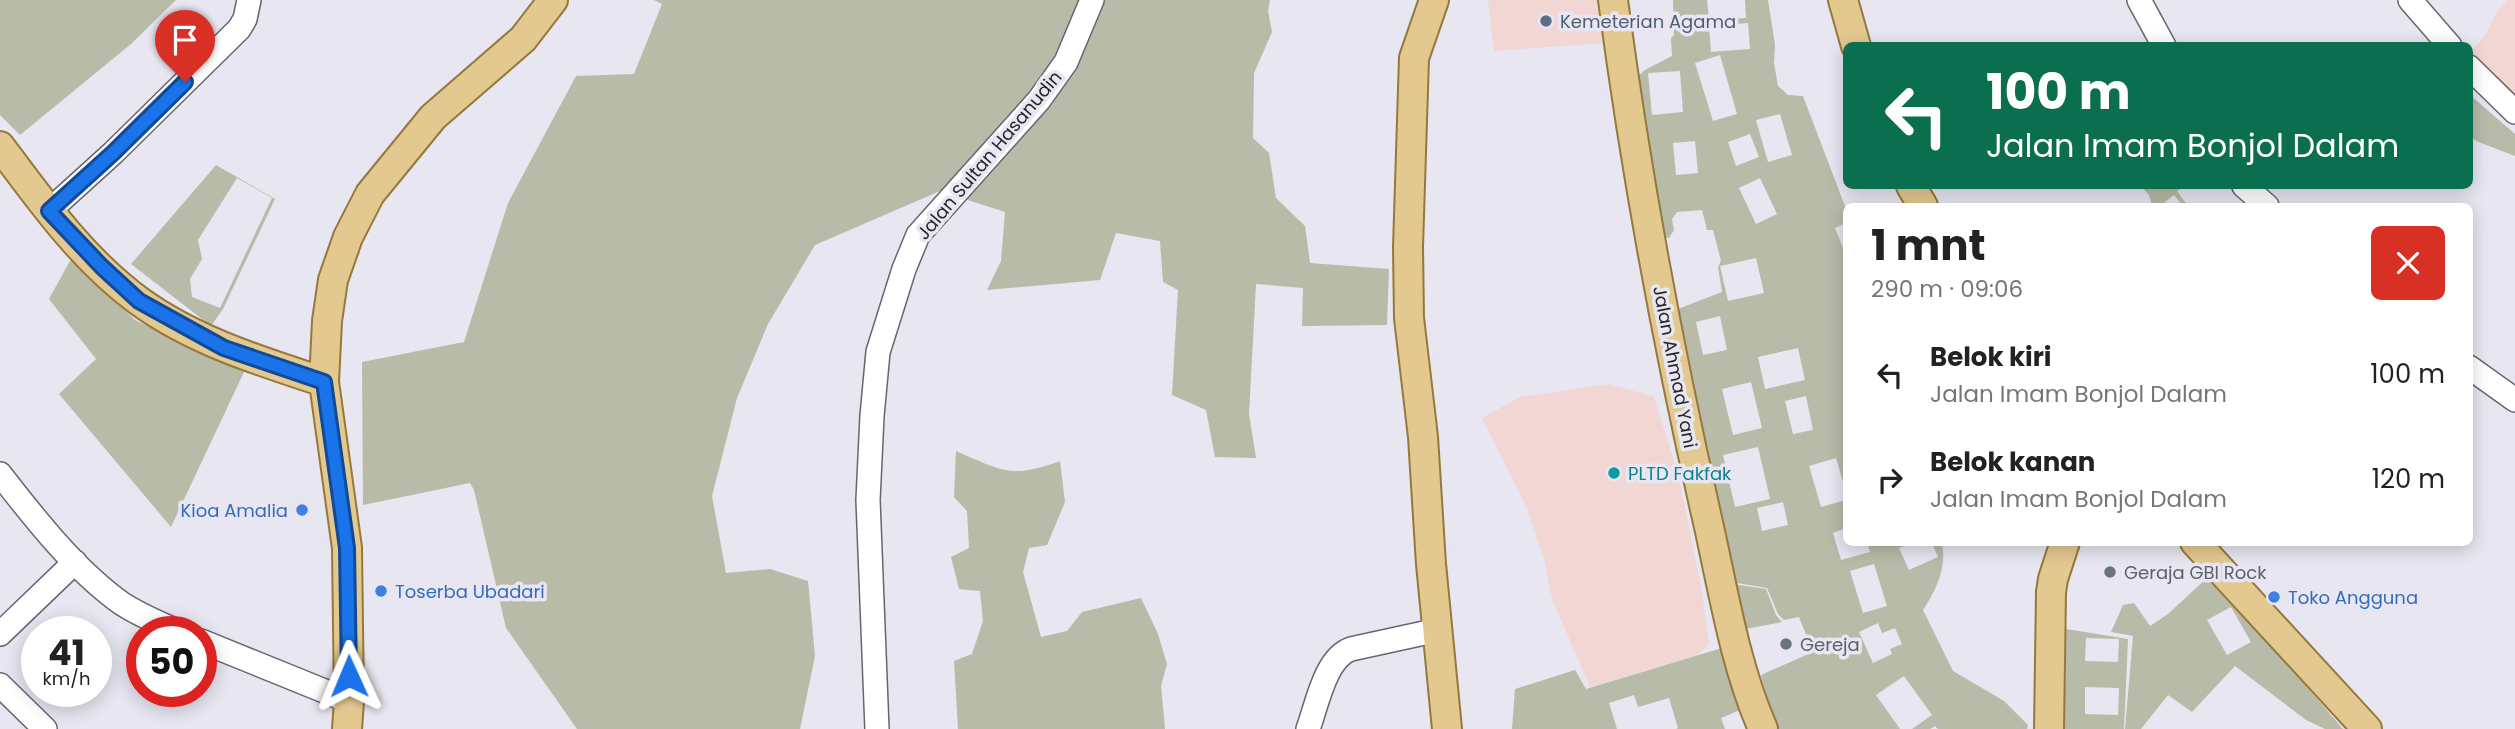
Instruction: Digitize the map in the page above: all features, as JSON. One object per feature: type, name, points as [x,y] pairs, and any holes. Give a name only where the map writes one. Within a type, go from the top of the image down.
[{"type":"main road","points":[[348,715],[347,548],[324,382],[327,321],[333,280],[348,237],[370,194],[433,117],[523,39],[553,0]]},
{"type":"main road","points":[[1434,0],[1414,58],[1408,247],[1409,318],[1423,438],[1447,729]]},
{"type":"main road","name":"Jalan Ahmad Yani","points":[[1613,0],[1647,222],[1674,374],[1733,632],[1753,705],[1763,729]]},
{"type":"main road","points":[[1843,0],[1855,42]]},
{"type":"main road","points":[[0,146],[49,211],[102,267],[139,301],[224,348],[324,382]]},
{"type":"main road","points":[[2049,729],[2051,592],[2064,546]]},
{"type":"main road","points":[[2200,546],[2367,729]]},
{"type":"street","points":[[49,211],[113,153],[239,29],[245,19],[249,0]]},
{"type":"street","name":"Jalan Sultan Hasanudin","points":[[877,729],[868,500],[878,352],[904,269],[918,235],[1039,100],[1066,62],[1093,0]]},
{"type":"street","points":[[2139,0],[2162,42]]},
{"type":"street","points":[[2410,0],[2447,42]]},
{"type":"street","points":[[2473,70],[2515,112]]},
{"type":"street","points":[[2247,189],[2264,203]]},
{"type":"street","points":[[2473,370],[2515,400]]},
{"type":"street","points":[[0,474],[75,562],[122,604],[146,616]]},
{"type":"street","points":[[0,634],[75,562]]},
{"type":"street","points":[[1308,729],[1332,663],[1338,655],[1351,649],[1438,630]]},
{"type":"street","points":[[217,649],[348,715]]},
{"type":"street","points":[[0,685],[45,729]]},
{"type":"shaded area","name":"Kemeterian Agama","points":[[1488,0],[1600,0],[1605,43],[1494,51]]},
{"type":"shaded area","points":[[2507,0],[2515,0],[2515,95],[2473,58],[2473,49],[2485,35],[2498,10]]},
{"type":"shaded area","name":"PLTD Fakfak","points":[[1610,384],[1654,397],[1679,477],[1702,592],[1709,644],[1698,655],[1590,687],[1552,599],[1544,559],[1526,506],[1482,418],[1520,397]]},
{"type":"green space","points":[[0,0],[176,0],[131,44],[20,135],[0,115]]},
{"type":"green space","points":[[654,0],[1270,0],[1268,11],[1272,32],[1254,73],[1253,138],[1269,153],[1276,198],[1305,226],[1310,263],[1389,269],[1387,325],[1302,326],[1303,288],[1256,284],[1249,414],[1256,458],[1215,457],[1206,410],[1172,395],[1178,290],[1163,282],[1160,241],[1116,233],[1100,280],[987,290],[1001,261],[1005,212],[940,191],[815,245],[768,324],[737,398],[712,496],[726,573],[770,569],[808,581],[815,656],[800,729],[577,729],[506,628],[474,490],[470,483],[363,505],[362,362],[464,342],[508,203],[576,76],[634,74],[662,4]]},
{"type":"green space","points":[[1673,0],[1707,0],[1709,20],[1746,18],[1745,0],[1768,0],[1778,86],[1788,95],[1803,96],[1844,203],[1843,224],[1835,228],[1843,248],[1843,482],[1836,458],[1809,466],[1821,507],[1843,501],[1843,529],[1833,533],[1841,560],[1870,552],[1868,546],[1904,546],[1899,548],[1909,570],[1938,557],[1933,546],[1942,546],[1943,561],[1939,578],[1923,610],[1953,671],[2004,701],[2028,725],[2027,729],[1938,729],[1935,726],[1930,729],[1912,729],[1932,715],[1904,676],[1876,695],[1900,729],[1778,729],[1761,675],[1813,652],[1799,617],[1784,620],[1778,614],[1767,588],[1731,582],[1690,395],[1679,332],[1678,309],[1722,292],[1718,267],[1721,261],[1713,230],[1707,230],[1702,210],[1677,212],[1672,219],[1674,230],[1669,238],[1659,237],[1641,128],[1638,76],[1672,56],[1671,38],[1674,35]],"holes":[[[1748,23],[1750,49],[1711,52],[1709,26]],[[1720,55],[1737,114],[1713,121],[1695,63]],[[1680,71],[1683,112],[1652,115],[1648,73]],[[1780,114],[1792,155],[1768,162],[1756,120]],[[1750,134],[1759,157],[1736,166],[1728,142]],[[1695,141],[1698,173],[1676,175],[1673,143]],[[1760,178],[1777,214],[1756,224],[1739,188]],[[1756,258],[1764,293],[1728,301],[1720,266]],[[1720,316],[1727,350],[1703,355],[1696,322]],[[1798,348],[1805,380],[1765,389],[1758,357]],[[1751,382],[1762,428],[1733,435],[1722,389]],[[1806,396],[1813,430],[1793,434],[1785,401]],[[1758,447],[1770,499],[1735,507],[1723,455]],[[1783,502],[1788,525],[1762,531],[1757,508]],[[1874,564],[1887,606],[1863,613],[1850,571]],[[1878,623],[1882,633],[1895,628],[1902,644],[1890,649],[1892,654],[1873,663],[1859,632]]]},
{"type":"green space","points":[[2473,97],[2515,134],[2515,156],[2473,138]]},
{"type":"green space","points":[[216,165],[275,199],[223,309],[211,326],[131,264]],"holes":[[[237,178],[272,198],[220,308],[192,297],[190,279],[202,259],[198,240]]]},
{"type":"green space","points":[[2144,189],[2180,189],[2177,191],[2186,203],[2181,203],[2174,195],[2164,203],[2151,203]]},
{"type":"green space","points":[[71,259],[135,320],[244,372],[171,527],[59,394],[96,359],[49,299]]},
{"type":"green space","points":[[956,451],[1007,470],[1030,470],[1060,461],[1065,502],[1047,545],[1029,548],[1023,572],[1041,637],[1067,631],[1082,612],[1141,598],[1158,634],[1167,664],[1161,686],[1165,729],[958,729],[954,661],[972,654],[983,621],[980,591],[959,589],[951,557],[969,548],[967,511],[954,497]]},
{"type":"green space","points":[[2208,577],[2248,618],[2343,729],[2325,729],[2306,720],[2235,666],[2192,712],[2168,695],[2141,729],[2125,729],[2133,636],[2111,632],[2123,605],[2134,603],[2150,626],[2168,614]],"holes":[[[2231,607],[2251,642],[2227,655],[2207,620]]]},
{"type":"green space","points":[[1732,584],[1766,589],[1776,615],[1782,622],[1745,629]]},
{"type":"green space","points":[[2066,629],[2128,639],[2124,729],[2064,729]],"holes":[[[2086,638],[2119,639],[2118,662],[2085,661]],[[2085,687],[2119,688],[2118,715],[2085,714]]]},
{"type":"green space","points":[[1722,648],[1750,729],[1740,710],[1721,718],[1725,729],[1676,729],[1678,728],[1669,698],[1638,707],[1634,695],[1609,703],[1617,729],[1512,729],[1515,689],[1575,670],[1586,689]]},
{"type":"place","name":"Kemeterian Agama","points":[[1546,21]]},
{"type":"place","name":"PLTD Fakfak","points":[[1614,473]]},
{"type":"place","name":"Kioa Amalia","points":[[302,510]]},
{"type":"place","name":"Geraja GBI Rock","points":[[2110,572]]},
{"type":"place","name":"Toserba Ubadari","points":[[381,591]]},
{"type":"place","name":"Toko Angguna","points":[[2274,597]]},
{"type":"place","name":"Gereja","points":[[1786,644]]},
{"type":"route","points":[[185,82],[49,211],[102,267],[139,301],[224,348],[324,382],[347,548],[349,676]]}]
